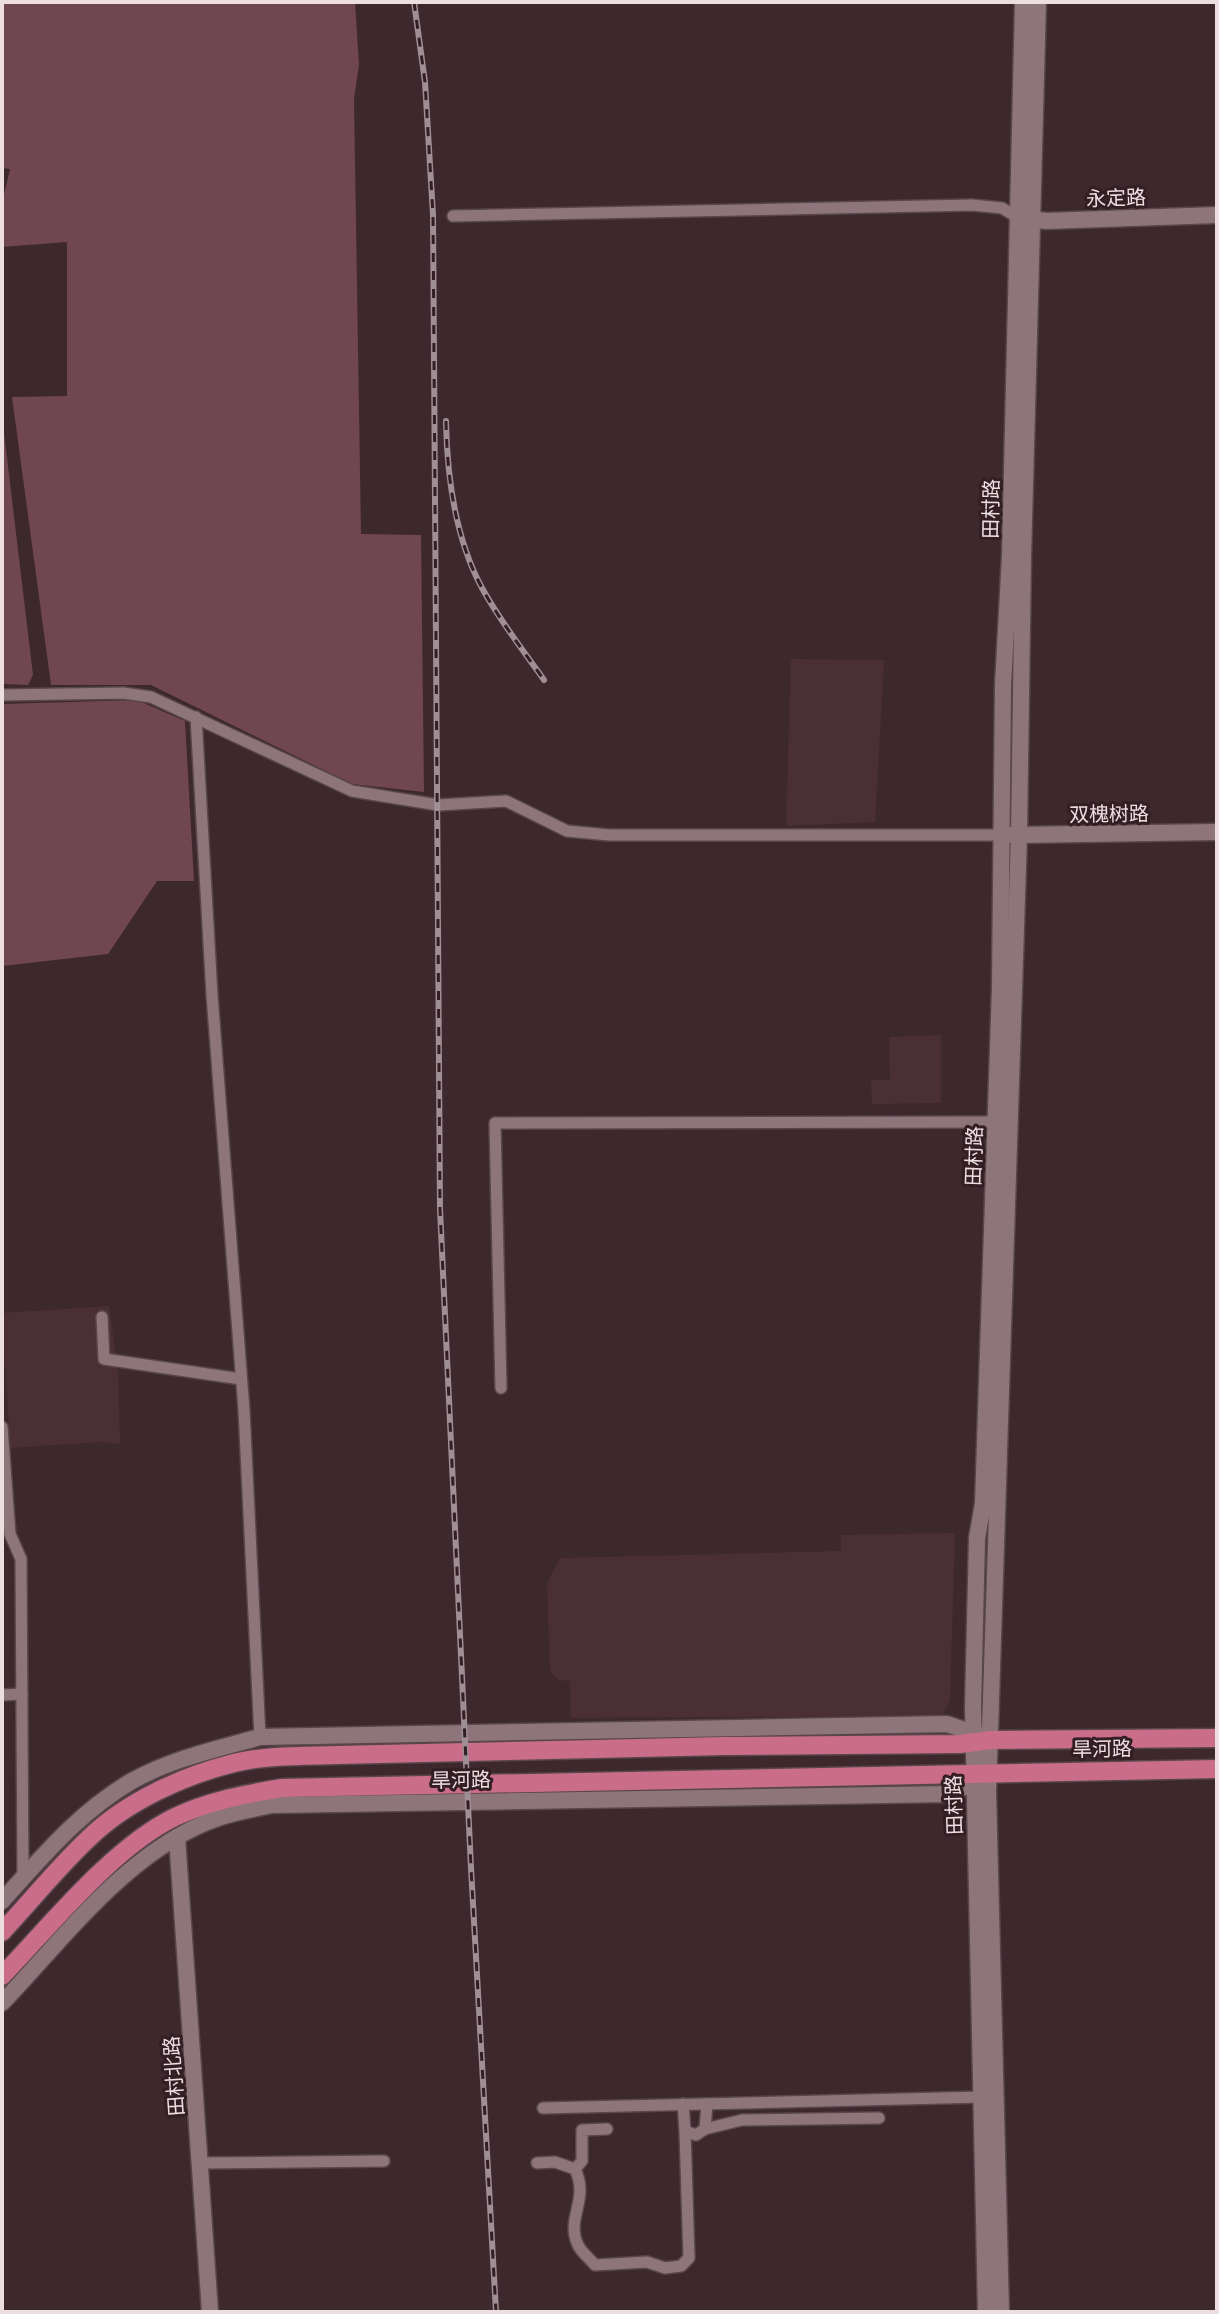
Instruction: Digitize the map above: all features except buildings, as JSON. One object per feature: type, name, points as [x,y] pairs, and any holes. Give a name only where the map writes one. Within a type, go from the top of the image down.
[{"type":"main road","name":"田村路","points":[[979,1738],[977,1538],[983,1504],[996,1122],[1023,557],[1023,2]]},
{"type":"main road","name":"田村路","points":[[1025,219],[1038,2]]},
{"type":"main road","name":"永定路","points":[[1025,219],[1217,215]]},
{"type":"main road","name":"双槐树路","points":[[1010,835],[1217,832]]},
{"type":"main road","name":"田村路","points":[[986,2312],[978,1777],[1010,835]]},
{"type":"main road","name":"旱河路","points":[[2,1901],[80,1817],[133,1781],[182,1759],[260,1737],[947,1724],[979,1738]]},
{"type":"main road","points":[[735,1728],[816,1746]]},
{"type":"main road","name":"旱河路","points":[[2,1932],[90,1836],[135,1804],[180,1780],[234,1763],[337,1755],[816,1746],[979,1738],[1217,1738]]},
{"type":"main road","name":"旱河路","points":[[2,1976],[118,1856],[172,1818],[236,1796],[282,1788],[805,1777],[978,1777],[1217,1769]]},
{"type":"main road","points":[[726,1797],[805,1777]]},
{"type":"main road","name":"田村路","points":[[978,1777],[989,1922],[1001,2312]]},
{"type":"main road","name":"旱河路","points":[[2,2003],[119,1879],[146,1857],[177,1837],[218,1818],[272,1805],[948,1794],[978,1777]]},
{"type":"main road","name":"田村北路","points":[[177,1837],[210,2312]]},
{"type":"main road","points":[[2,1989],[40,1964]]},
{"type":"street","points":[[453,216],[972,205],[1002,208],[1025,219]]},
{"type":"street","points":[[2,695],[123,693],[151,697],[352,791],[438,805],[506,801],[567,831],[609,835],[1010,835]]},
{"type":"street","points":[[196,717],[212,995],[241,1379],[260,1737]]},
{"type":"street","points":[[501,1388],[495,1123],[996,1122]]},
{"type":"street","points":[[102,1317],[104,1359],[241,1379]]},
{"type":"street","points":[[2,1427],[10,1534],[21,1559],[23,1879]]},
{"type":"street","points":[[2,1695],[22,1694]]},
{"type":"street","points":[[543,2108],[982,2097]]},
{"type":"street","points":[[537,2163],[555,2162],[575,2169],[582,2183],[581,2199],[574,2219],[578,2245],[595,2265],[647,2262],[665,2268],[681,2266],[689,2258],[683,2104]]},
{"type":"street","points":[[705,2129],[707,2104]]},
{"type":"street","points":[[685,2131],[696,2135],[705,2129],[742,2120],[879,2118]]},
{"type":"street","points":[[575,2169],[582,2161],[582,2130],[607,2129]]},
{"type":"street","points":[[200,2163],[384,2161]]},
{"type":"shaded area","points":[[2,2],[355,2],[359,64],[354,99],[361,534],[421,535],[424,792],[352,784],[151,685],[51,685],[12,397],[67,396],[67,242],[2,247],[2,203],[10,169],[2,168]]},
{"type":"shaded area","points":[[2,416],[33,675],[28,685],[2,684]]},
{"type":"shaded area","points":[[791,659],[884,660],[875,822],[786,826]]},
{"type":"shaded area","points":[[137,700],[185,721],[194,881],[157,881],[108,954],[2,966],[2,704]]},
{"type":"shaded area","points":[[941,1035],[941,1103],[872,1104],[871,1080],[890,1080],[889,1037]]},
{"type":"shaded area","points":[[109,1306],[118,1370],[120,1444],[102,1442],[10,1448],[2,1313]]},
{"type":"shaded area","points":[[955,1533],[950,1700],[942,1716],[571,1718],[570,1681],[559,1680],[550,1671],[547,1583],[560,1558],[841,1551],[841,1535]]},
{"type":"railway","points":[[414,2],[425,82],[433,215],[440,1209],[471,1868],[496,2312]]},
{"type":"railway","points":[[446,421],[454,507],[465,549],[489,600],[544,680]]}]
